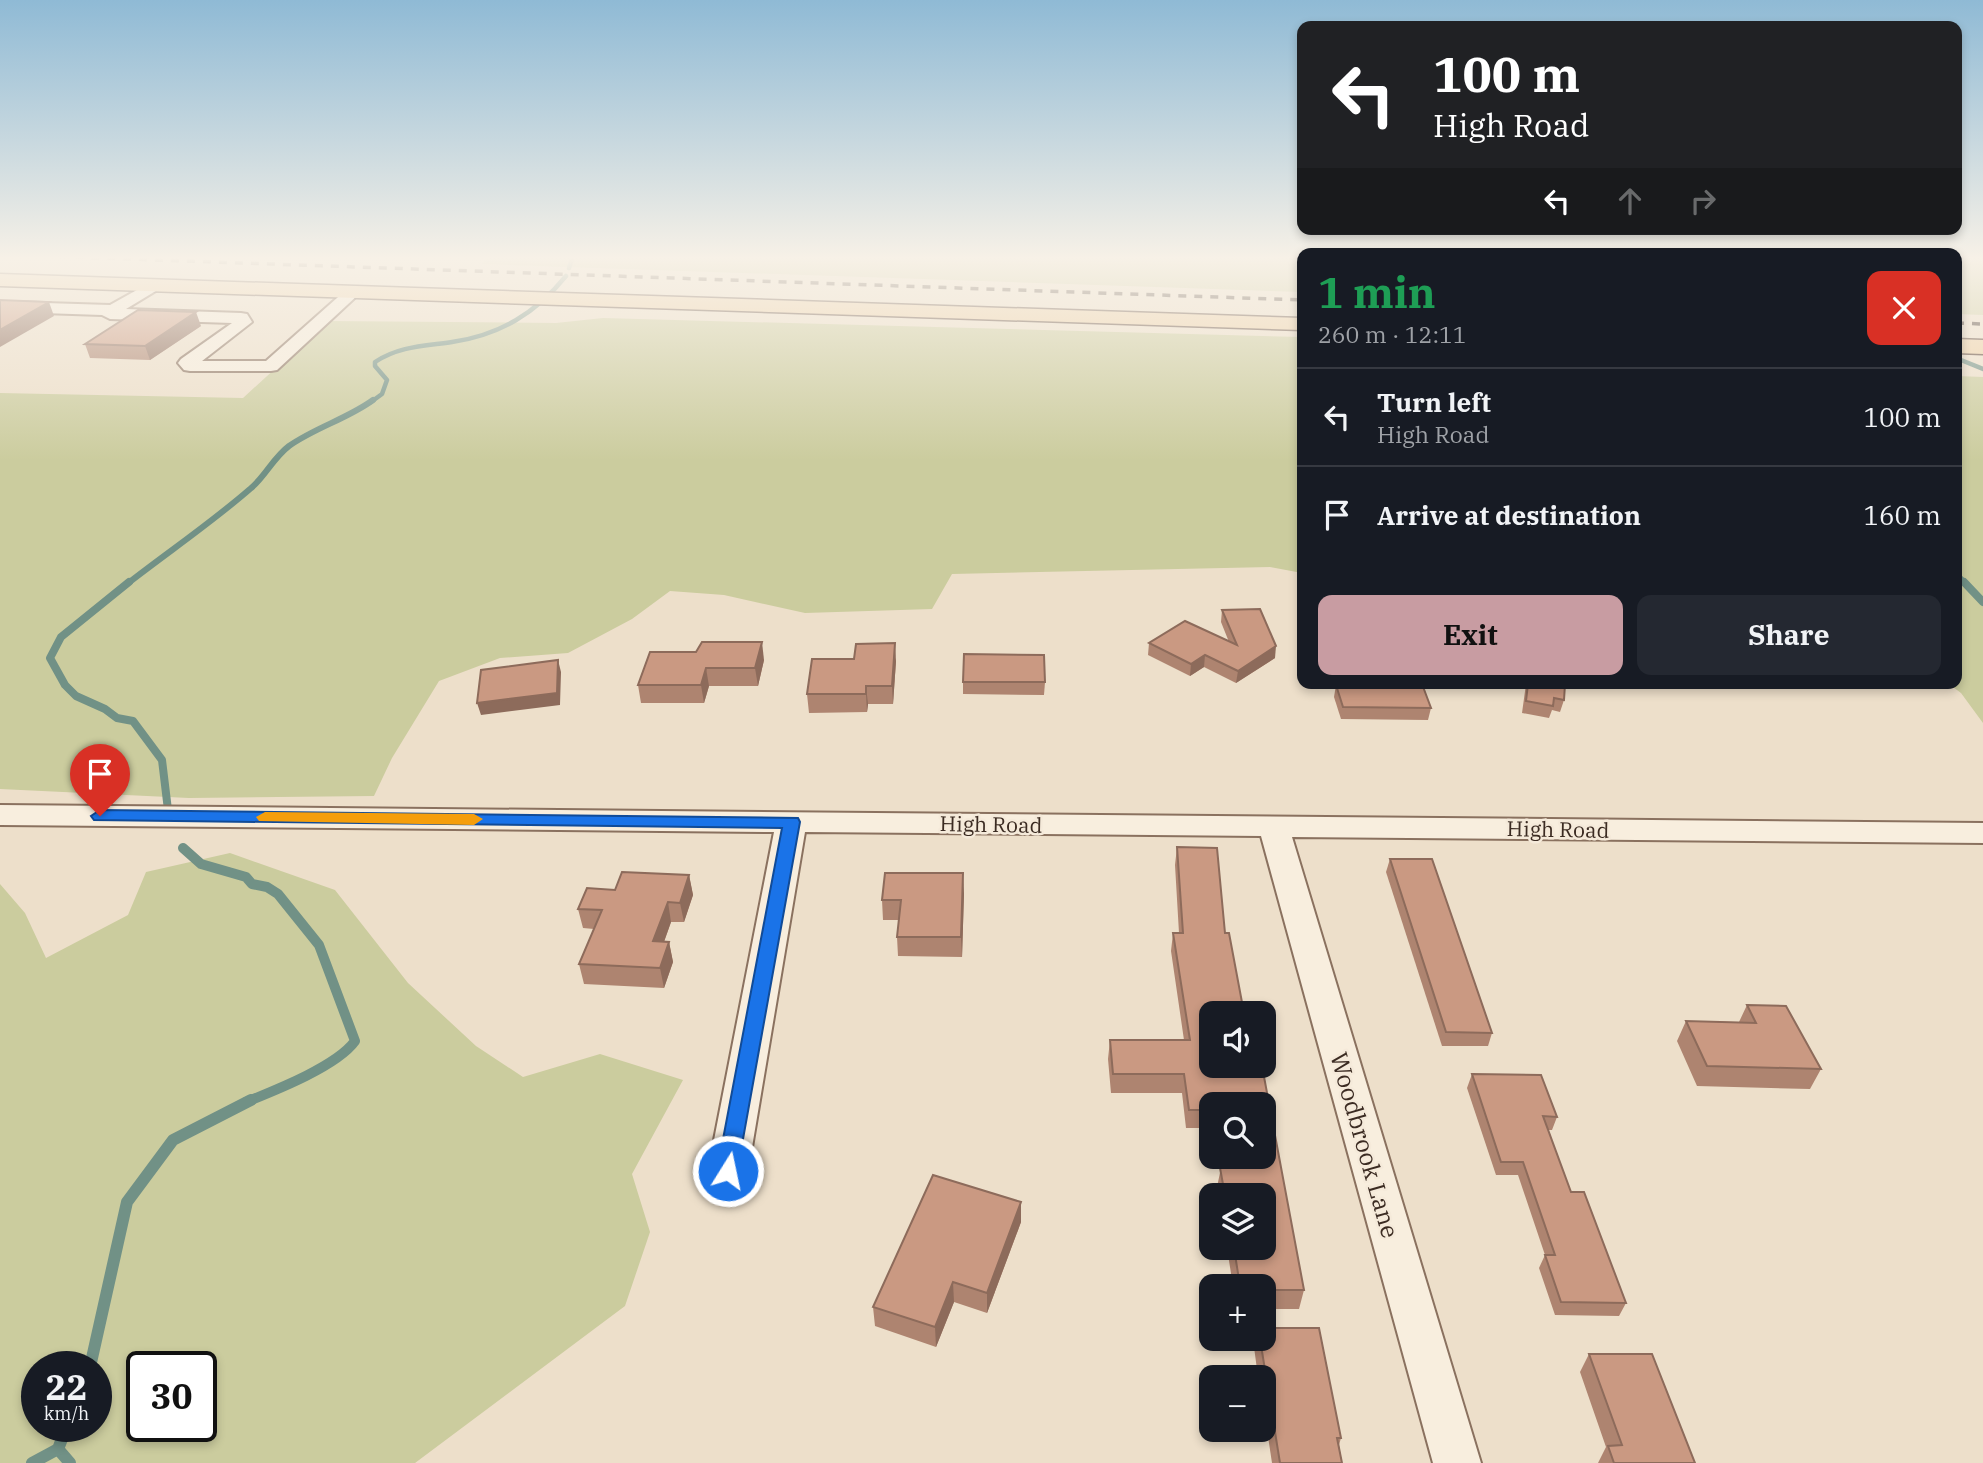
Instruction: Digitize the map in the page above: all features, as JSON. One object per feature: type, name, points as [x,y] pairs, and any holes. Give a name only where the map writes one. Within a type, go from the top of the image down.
[{"type":"street","points":[[240,324],[187,363],[190,366],[258,369],[271,366],[317,324]]},
{"type":"street","name":"High Road","points":[[0,815],[1983,833]]},
{"type":"street","points":[[728,1171],[792,822]]},
{"type":"street","name":"Woodbrook Lane","points":[[1273,827],[1457,1463]]},
{"type":"green space","points":[[323,324],[834,324],[1297,337],[1297,572],[1270,567],[952,574],[932,609],[805,613],[724,595],[670,591],[632,619],[568,653],[500,658],[439,681],[392,758],[374,796],[189,798],[0,789],[0,393],[243,398]]},
{"type":"green space","points":[[1962,376],[1983,377],[1983,723],[1956,689],[1962,689]]},
{"type":"green space","points":[[230,853],[335,890],[408,983],[476,1046],[523,1077],[600,1054],[683,1080],[632,1174],[650,1232],[625,1306],[415,1463],[0,1463],[0,884],[25,913],[46,958],[128,915],[146,872]]},
{"type":"building","points":[[116,324],[178,324],[145,346],[85,344]]},
{"type":"building","points":[[1260,609],[1276,646],[1238,671],[1205,655],[1191,664],[1149,643],[1185,621],[1237,645],[1222,610]]},
{"type":"building","points":[[702,642],[762,642],[755,668],[706,668],[701,685],[638,685],[650,652],[696,652]]},
{"type":"building","points":[[895,643],[892,686],[866,686],[866,694],[807,694],[812,659],[854,659],[856,644]]},
{"type":"building","points":[[964,654],[1044,655],[1045,682],[963,682]]},
{"type":"building","points":[[558,660],[557,693],[477,703],[481,670]]},
{"type":"building","points":[[1337,689],[1424,689],[1431,708],[1343,707]]},
{"type":"building","points":[[1527,689],[1565,689],[1564,700],[1554,698],[1553,706],[1526,701]]},
{"type":"building","points":[[1177,847],[1217,848],[1225,933],[1229,933],[1242,1001],[1199,1001],[1199,1078],[1264,1078],[1267,1092],[1199,1092],[1199,1110],[1189,1110],[1184,1074],[1113,1074],[1110,1040],[1190,1040],[1173,933],[1183,933]]},
{"type":"building","points":[[1390,859],[1432,859],[1492,1033],[1446,1032]]},
{"type":"building","points":[[622,872],[689,875],[680,903],[668,902],[653,941],[669,942],[660,968],[579,964],[602,910],[578,909],[587,888],[615,890]]},
{"type":"building","points":[[885,873],[963,873],[961,937],[897,937],[901,900],[882,900]]},
{"type":"building","points":[[1747,1005],[1786,1006],[1821,1069],[1707,1066],[1686,1021],[1756,1023]]},
{"type":"building","points":[[1472,1074],[1541,1075],[1557,1117],[1543,1116],[1571,1192],[1584,1192],[1626,1303],[1561,1302],[1545,1255],[1555,1255],[1523,1162],[1501,1162]]},
{"type":"building","points":[[1276,1141],[1304,1290],[1276,1290],[1276,1274],[1238,1274],[1236,1260],[1276,1260],[1276,1183],[1223,1183],[1220,1169],[1276,1169]]},
{"type":"building","points":[[933,1175],[1021,1202],[987,1293],[953,1282],[935,1327],[873,1307]]},
{"type":"building","points":[[1276,1328],[1319,1328],[1341,1438],[1337,1438],[1342,1463],[1280,1463],[1276,1438],[1276,1365],[1264,1365],[1262,1351],[1276,1351]]},
{"type":"building","points":[[1589,1354],[1652,1354],[1695,1463],[1614,1463],[1608,1446],[1622,1445]]},
{"type":"waterway","points":[[371,402],[382,394],[387,380],[375,366],[375,362],[403,350],[469,339],[508,324]]},
{"type":"waterway","points":[[1962,360],[1983,369]]},
{"type":"waterway","points":[[127,584],[250,489],[289,446],[373,400]]},
{"type":"waterway","points":[[129,582],[61,637],[50,658],[65,685],[76,696],[105,709],[117,718],[133,721],[162,760],[168,810]]},
{"type":"waterway","points":[[1964,582],[1983,602]]},
{"type":"waterway","points":[[183,848],[201,864],[246,877],[252,884],[267,887],[278,894],[319,945],[355,1041],[321,1068],[246,1102]]},
{"type":"waterway","points":[[94,1351],[127,1202],[173,1140],[251,1100]]},
{"type":"waterway","points":[[58,1449],[61,1442]]},
{"type":"waterway","points":[[32,1463],[58,1449]]},
{"type":"waterway","points":[[58,1449],[70,1463]]},
{"type":"slow traffic","points":[[265,817],[474,819]]},
{"type":"route","points":[[100,816],[792,822],[728,1171]]}]
